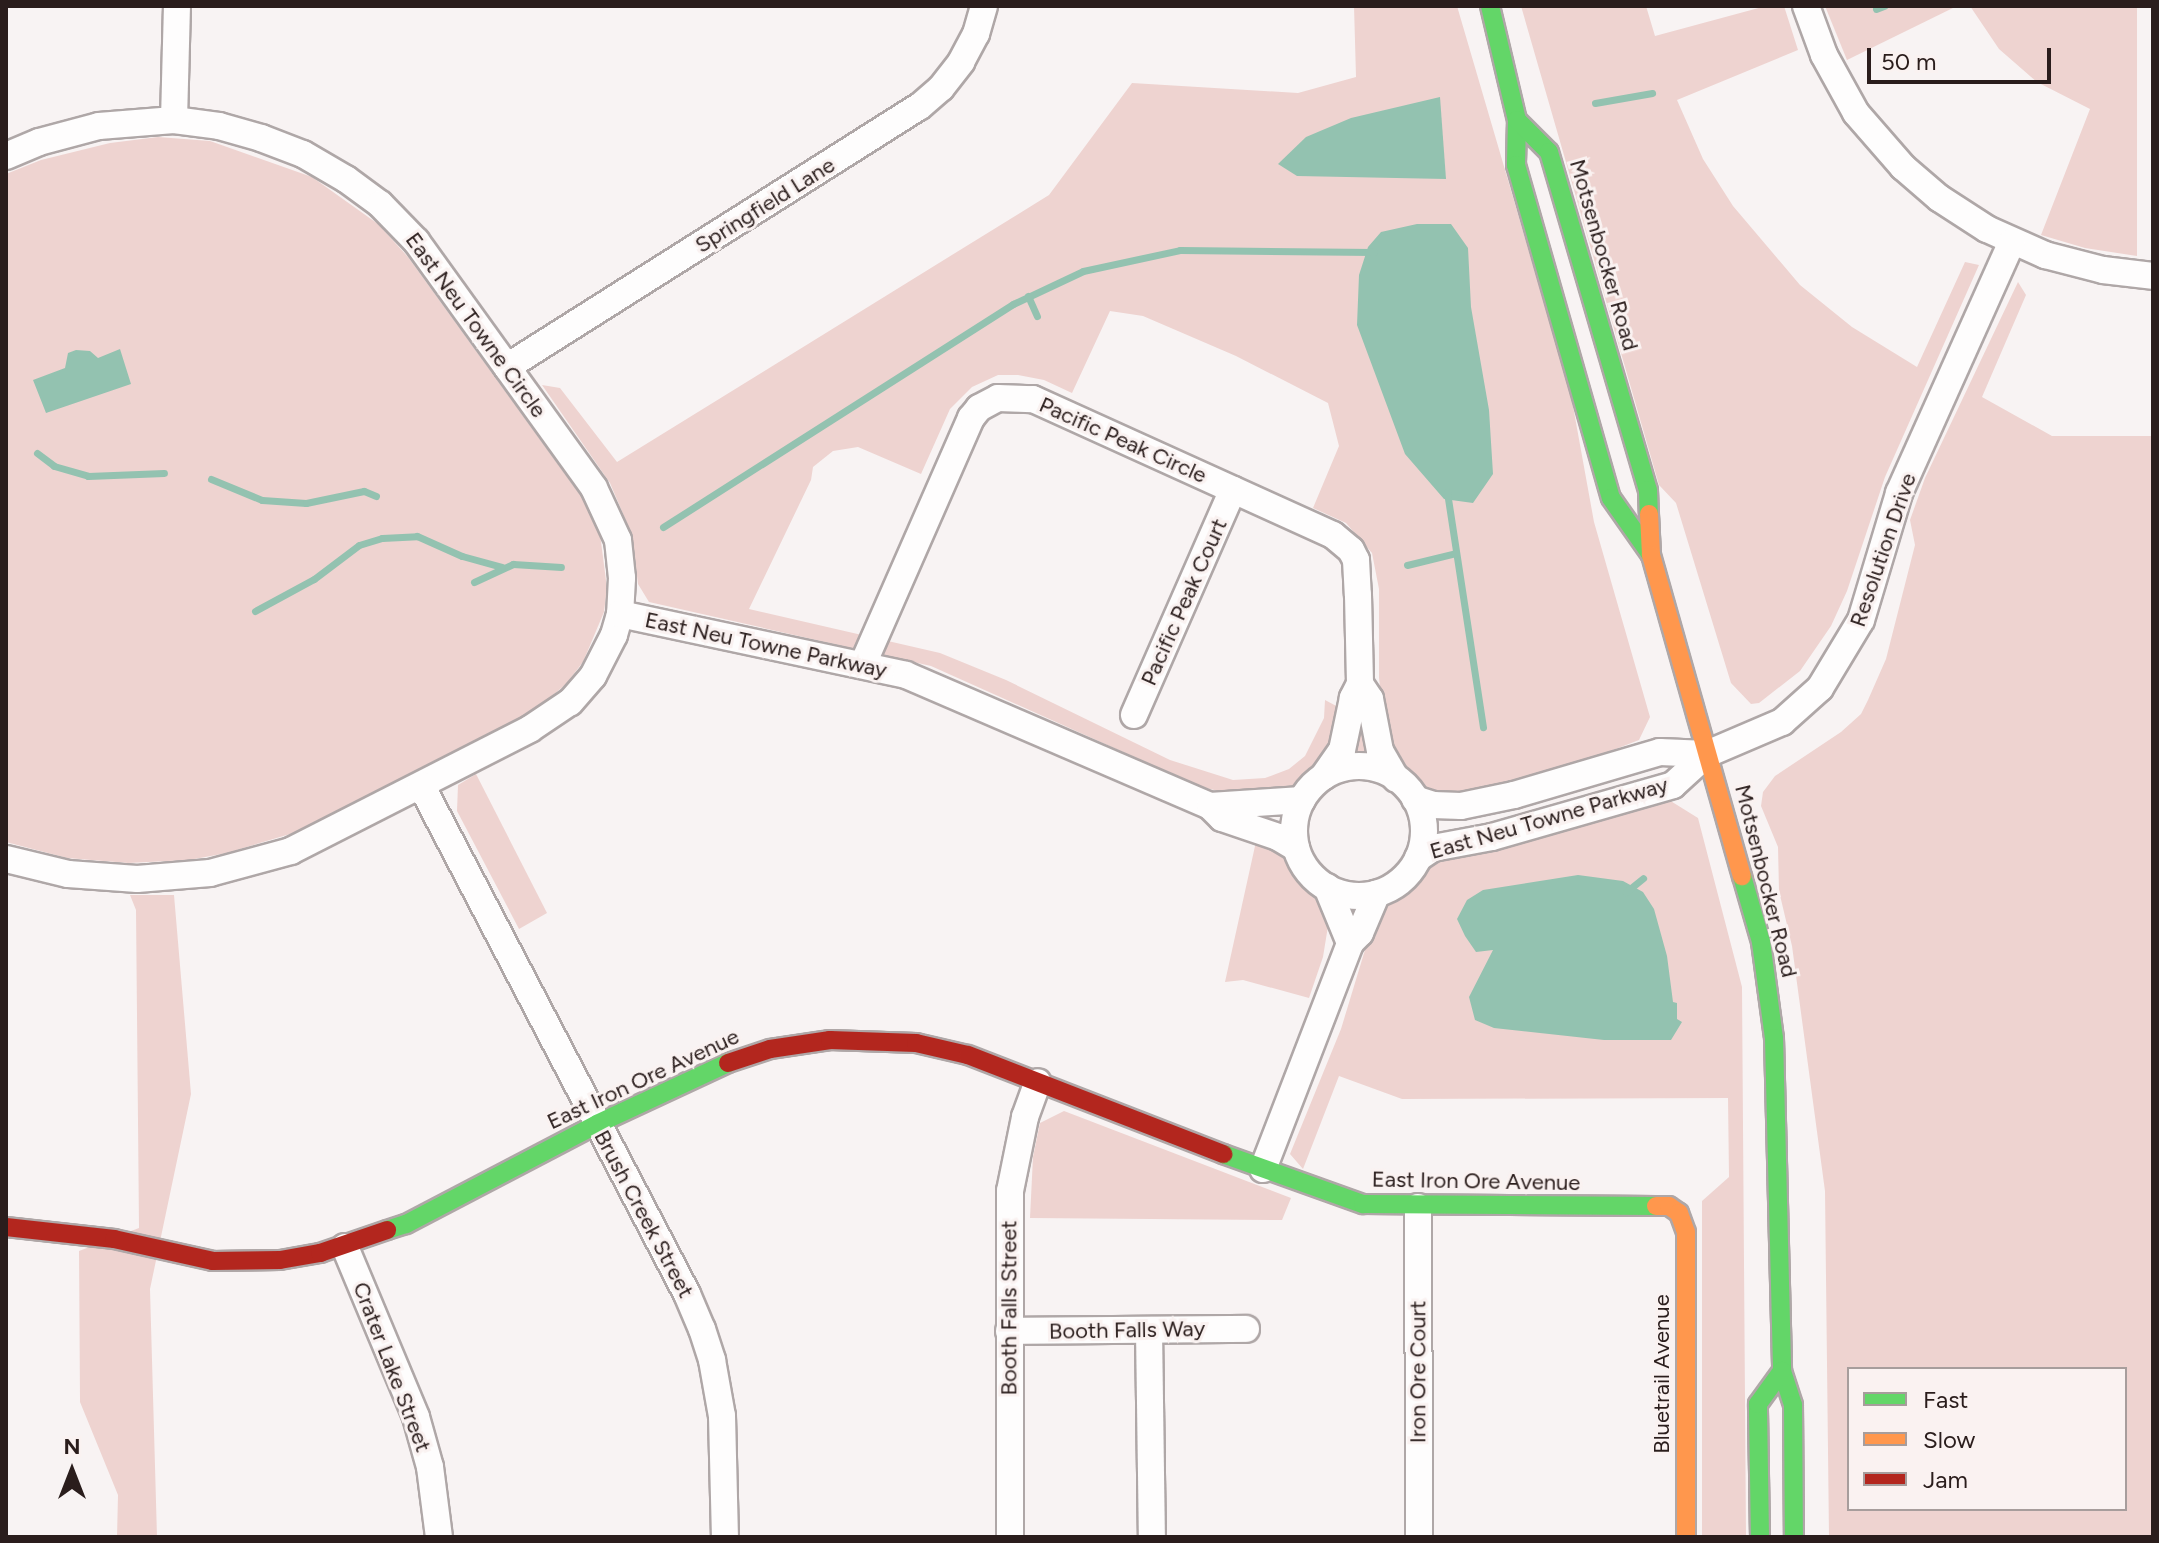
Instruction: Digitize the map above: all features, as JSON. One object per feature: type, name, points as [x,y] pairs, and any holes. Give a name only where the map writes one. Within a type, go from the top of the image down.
[{"type":"main road","name":"Motsenbocker Road","points":[[1490,6],[1517,120],[1516,165],[1611,498],[1651,555]]},
{"type":"main road","name":"Motsenbocker Road","points":[[1517,120],[1549,152],[1648,490],[1651,555],[1756,922],[1769,987],[1775,1066],[1782,1371],[1793,1405],[1794,1537]]},
{"type":"main road","name":"East Iron Ore Avenue","points":[[6,1227],[104,1237],[213,1261],[280,1260],[345,1247],[406,1224],[597,1124],[728,1062],[804,1042],[859,1039],[916,1043],[968,1055],[1347,1200],[1418,1207],[1669,1206],[1679,1213]]},
{"type":"main road","name":"Bluetrail Avenue","points":[[1679,1213],[1686,1232],[1686,1537]]},
{"type":"main road","points":[[1760,1537],[1758,1404],[1782,1371]]},
{"type":"street","points":[[174,120],[177,6]]},
{"type":"street","name":"Springfield Lane","points":[[507,367],[919,107],[941,88],[961,62],[976,34],[984,6]]},
{"type":"street","points":[[1806,6],[1834,75],[1856,113],[1888,152],[1939,198],[2012,242],[2076,264],[2153,276]]},
{"type":"street","name":"East Neu Towne Circle","points":[[6,156],[39,142],[99,126],[174,120],[208,124],[261,138],[303,154],[354,185],[416,241],[594,488],[608,513],[620,553],[620,614]]},
{"type":"street","name":"Resolution Drive","points":[[1707,754],[1782,722],[1820,688],[1854,636],[1899,493],[2012,242]]},
{"type":"street","name":"Pacific Peak Circle","points":[[863,664],[971,418],[988,403],[1010,396],[1033,399],[1333,535],[1351,550],[1358,582],[1360,684],[1353,698],[1342,750],[1324,776]]},
{"type":"street","name":"Pacific Peak Court","points":[[1134,715],[1233,490]]},
{"type":"street","name":"East Neu Towne Parkway","points":[[6,859],[68,874],[104,878],[160,878],[210,873],[291,851],[530,729],[570,702],[604,658],[620,614],[863,664],[935,685],[1171,792],[1210,806],[1302,800]]},
{"type":"street","name":"Pacific Peak Circle","points":[[1360,684],[1370,699],[1380,751],[1396,779]]},
{"type":"street","name":"East Neu Towne Parkway","points":[[1415,799],[1447,807],[1461,806],[1514,795],[1660,752],[1707,754]]},
{"type":"street","name":"East Neu Towne Parkway","points":[[1418,858],[1433,848],[1492,837],[1673,785],[1707,754]]},
{"type":"street","points":[[1355,766],[1377,769],[1396,779],[1415,799],[1423,828],[1418,858],[1400,881],[1377,893],[1349,895],[1327,887],[1305,868],[1296,848],[1294,823],[1302,800],[1324,776],[1355,766]]},
{"type":"street","name":"Brush Creek Street","points":[[421,785],[687,1294],[712,1360],[722,1416],[725,1537]]},
{"type":"street","name":"East Neu Towne Parkway","points":[[1210,806],[1222,818],[1278,837],[1296,848]]},
{"type":"street","points":[[1327,887],[1340,914],[1343,933],[1350,943]]},
{"type":"street","points":[[1263,1169],[1350,943],[1360,933],[1377,893]]},
{"type":"street","name":"Booth Falls Street","points":[[1010,1537],[1010,1191],[1025,1117],[1038,1082]]},
{"type":"street","name":"Iron Ore Court","points":[[1418,1207],[1419,1537]]},
{"type":"street","name":"Crater Lake Street","points":[[345,1247],[416,1417],[430,1467],[439,1537]]},
{"type":"street","name":"Booth Falls Way","points":[[1009,1331],[1246,1329]]},
{"type":"street","points":[[1149,1330],[1152,1537]]},
{"type":"shaded area","points":[[1354,6],[1457,6],[1571,395],[1594,522],[1650,717],[1639,740],[1577,764],[1478,790],[1447,795],[1421,789],[1409,781],[1400,771],[1385,730],[1379,678],[1379,589],[1372,553],[1346,523],[1313,508],[1339,446],[1328,403],[1236,356],[1143,316],[1110,311],[1072,393],[1044,380],[1018,375],[998,375],[972,387],[950,409],[921,474],[858,447],[833,451],[813,467],[811,480],[749,609],[940,653],[1006,680],[1170,760],[1233,780],[1265,778],[1289,769],[1305,756],[1324,718],[1325,700],[1342,709],[1333,749],[1310,778],[1295,787],[1269,794],[1232,794],[1201,787],[931,666],[649,602],[638,584],[632,535],[610,483],[542,385],[560,388],[617,462],[1049,195],[1132,83],[1298,93],[1356,77]]},
{"type":"shaded area","points":[[1521,6],[1646,6],[1655,36],[1766,6],[1784,6],[1798,50],[1677,100],[1703,159],[1733,206],[1800,285],[1852,327],[1917,367],[1965,262],[1979,265],[1885,477],[1847,591],[1831,626],[1800,671],[1759,703],[1751,704],[1731,683],[1676,503],[1659,485]]},
{"type":"shaded area","points":[[1825,6],[1957,6],[1847,60]]},
{"type":"shaded area","points":[[1970,6],[2137,6],[2137,256],[2085,248],[2041,235],[2090,109],[2037,82],[1999,49]]},
{"type":"shaded area","points":[[1440,97],[1446,179],[1297,176],[1278,164],[1306,137],[1351,118]]},
{"type":"shaded area","points":[[158,137],[210,141],[312,177],[378,224],[408,257],[586,503],[600,534],[607,588],[604,612],[583,662],[566,684],[537,709],[300,831],[227,853],[189,860],[128,863],[67,858],[6,842],[6,174],[41,160],[110,143]]},
{"type":"shaded area","points":[[1417,224],[1451,224],[1468,248],[1471,307],[1489,410],[1493,474],[1473,503],[1444,499],[1405,454],[1357,325],[1359,275],[1368,247],[1381,232]]},
{"type":"shaded area","points":[[2018,282],[2026,295],[1982,397],[2052,436],[2153,436],[2153,1537],[1829,1537],[1825,1191],[1792,946],[1779,891],[1778,847],[1761,806],[1763,792],[1775,776],[1841,732],[1861,714],[1886,659],[1915,545],[1910,520],[1925,478]]},
{"type":"shaded area","points":[[120,349],[131,384],[46,413],[33,380],[65,368],[68,353],[76,350],[90,351],[98,358]]},
{"type":"shaded area","points":[[1360,700],[1369,757],[1350,759]]},
{"type":"shaded area","points":[[476,774],[547,913],[519,929],[457,811],[458,785]]},
{"type":"shaded area","points":[[1669,800],[1698,818],[1742,987],[1746,1537],[1702,1537],[1702,1201],[1729,1177],[1728,1098],[1402,1099],[1339,1076],[1303,1169],[1290,1154],[1341,1029],[1375,917],[1391,895],[1437,858]]},
{"type":"shaded area","points":[[1257,837],[1289,858],[1322,903],[1329,920],[1323,957],[1309,998],[1243,980],[1225,982]]},
{"type":"shaded area","points":[[1578,875],[1623,881],[1643,892],[1654,909],[1667,956],[1673,1002],[1677,1003],[1677,1019],[1682,1022],[1671,1040],[1604,1040],[1494,1028],[1475,1020],[1469,997],[1493,950],[1476,952],[1465,936],[1457,919],[1467,900],[1483,890]]},
{"type":"shaded area","points":[[130,895],[174,895],[191,1094],[150,1289],[157,1537],[117,1537],[118,1495],[80,1402],[79,1251],[139,1228],[136,910]]},
{"type":"shaded area","points":[[1064,1111],[1291,1198],[1282,1220],[1030,1218],[1033,1157],[1040,1123]]},
{"type":"waterway","points":[[1876,9],[1884,6]]},
{"type":"waterway","points":[[1595,103],[1652,93]]},
{"type":"waterway","points":[[663,527],[1013,304],[1083,271],[1180,250],[1374,252]]},
{"type":"waterway","points":[[1028,296],[1037,316]]},
{"type":"waterway","points":[[37,453],[54,466],[88,476],[164,473]]},
{"type":"waterway","points":[[211,479],[262,500],[306,503],[364,491],[376,496]]},
{"type":"waterway","points":[[1447,492],[1483,727]]},
{"type":"waterway","points":[[255,611],[314,579],[359,545],[382,538],[417,536],[462,556],[502,567]]},
{"type":"waterway","points":[[1407,565],[1456,553]]},
{"type":"waterway","points":[[474,582],[513,564],[561,567]]},
{"type":"waterway","points":[[1626,892],[1643,878]]},
{"type":"traffic: fast","points":[[1490,6],[1517,120],[1516,165],[1611,498],[1651,555]]},
{"type":"traffic: fast","points":[[1517,120],[1549,152],[1648,490],[1649,514]]},
{"type":"traffic: fast","points":[[1742,876],[1761,942],[1774,1038],[1782,1371],[1793,1405],[1794,1537]]},
{"type":"traffic: fast","points":[[387,1230],[406,1224],[597,1124],[728,1063]]},
{"type":"traffic: fast","points":[[1223,1154],[1363,1204],[1656,1206]]},
{"type":"traffic: fast","points":[[1760,1537],[1758,1404],[1782,1371]]},
{"type":"traffic: slow","points":[[1649,514],[1651,555],[1742,876]]},
{"type":"traffic: slow","points":[[1656,1206],[1669,1206],[1679,1213],[1686,1232],[1686,1537]]},
{"type":"traffic: jam","points":[[728,1063],[770,1049],[830,1040],[916,1043],[968,1055],[1223,1154]]},
{"type":"traffic: jam","points":[[6,1227],[114,1239],[213,1261],[280,1260],[320,1253],[387,1230]]}]
